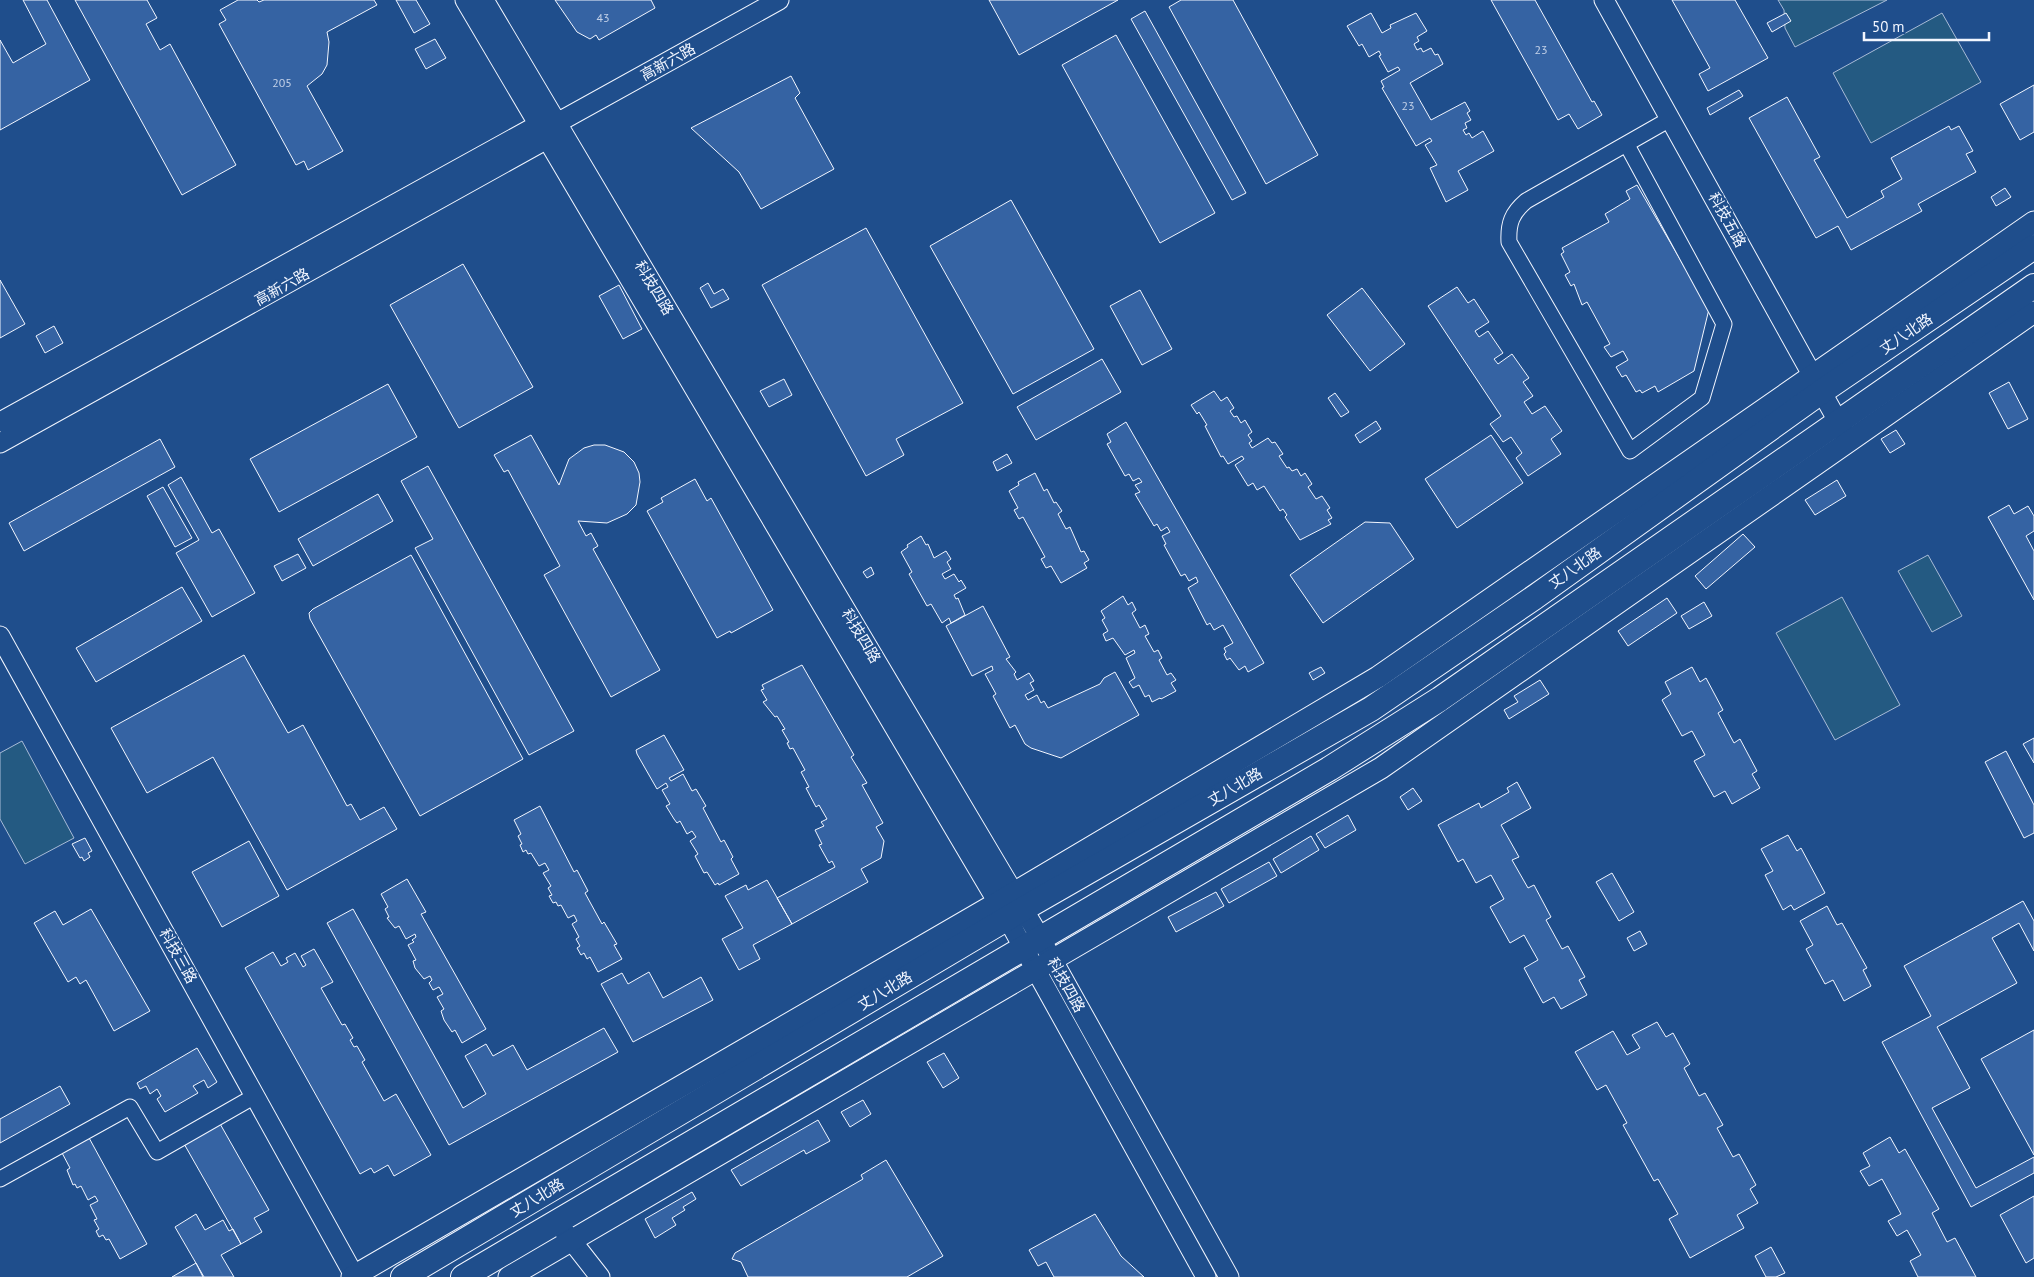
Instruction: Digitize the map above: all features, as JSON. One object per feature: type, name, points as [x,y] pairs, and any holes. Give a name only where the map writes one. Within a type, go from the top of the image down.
[{"type":"main road","points":[[1817,384],[2034,222]]},
{"type":"main road","name":"丈八北路","points":[[403,1277],[1010,906],[1371,709],[1535,597],[1817,384],[2034,247]]},
{"type":"main road","name":"丈八北路","points":[[463,1277],[1329,769],[1440,699],[1843,431],[2034,286]]},
{"type":"main road","points":[[509,1277],[1382,768],[1843,431],[2034,312]]},
{"type":"main road","points":[[354,1277],[1010,906]]},
{"type":"street","name":"科技四路","points":[[465,0],[542,132],[1010,906]]},
{"type":"street","name":"科技四路","points":[[484,0],[1032,944],[1206,1277]]},
{"type":"street","name":"高新六路","points":[[0,443],[557,123],[779,0]]},
{"type":"street","name":"科技五路","points":[[1604,0],[1843,431]]},
{"type":"street","points":[[1627,145],[1724,324],[1702,398],[1630,450],[1510,242],[1508,226],[1515,210],[1526,200],[1627,145],[1670,119]]},
{"type":"street","name":"高新六路","points":[[0,422],[542,132]]},
{"type":"street","name":"科技三路","points":[[0,636],[354,1277]]},
{"type":"street","name":"科技四路","points":[[1044,966],[1229,1277]]},
{"type":"street","points":[[0,1179],[130,1107],[157,1152],[255,1096]]},
{"type":"street","points":[[557,1222],[600,1277]]},
{"type":"shaded area","points":[[1778,0],[1887,0],[1795,47],[1785,28],[1784,10]]},
{"type":"shaded area","points":[[1942,13],[1981,82],[1871,143],[1833,73]]},
{"type":"shaded area","points":[[1928,555],[1962,616],[1932,632],[1898,571]]},
{"type":"shaded area","points":[[1842,597],[1900,705],[1835,740],[1776,633]]},
{"type":"shaded area","points":[[22,741],[74,838],[25,864],[0,819],[0,753]]},
{"type":"building","points":[[23,0],[47,0],[90,80],[0,130],[0,40],[13,63],[46,44]]},
{"type":"building","points":[[75,0],[147,0],[157,18],[146,24],[160,50],[170,44],[236,165],[182,195]]},
{"type":"building","points":[[238,0],[257,0],[259,2],[264,0],[374,0],[377,5],[327,32],[329,42],[327,65],[322,74],[307,86],[343,151],[308,170],[304,161],[296,165],[219,24],[226,20],[220,10]]},
{"type":"building","points":[[396,0],[416,0],[430,24],[414,33]]},
{"type":"building","points":[[555,0],[651,0],[655,8],[599,40],[596,35],[590,39],[577,32]]},
{"type":"building","points":[[989,0],[1118,0],[1019,55]]},
{"type":"building","points":[[1181,0],[1233,0],[1318,155],[1266,184],[1169,7]]},
{"type":"building","points":[[1491,0],[1535,0],[1592,102],[1594,101],[1602,115],[1578,129],[1569,114],[1558,120]]},
{"type":"building","points":[[1672,0],[1735,0],[1768,58],[1708,91],[1699,74],[1710,68]]},
{"type":"building","points":[[1145,11],[1246,193],[1232,200],[1131,19]]},
{"type":"building","points":[[1371,13],[1382,33],[1391,28],[1390,25],[1416,13],[1427,31],[1417,37],[1419,41],[1414,44],[1417,50],[1421,48],[1423,52],[1431,48],[1435,55],[1438,54],[1443,64],[1410,83],[1431,120],[1465,102],[1470,111],[1467,113],[1471,120],[1465,123],[1467,128],[1463,130],[1466,135],[1469,133],[1472,138],[1483,131],[1494,151],[1458,171],[1468,190],[1446,202],[1430,168],[1437,165],[1425,145],[1432,141],[1430,138],[1416,146],[1382,88],[1384,87],[1381,81],[1400,70],[1398,67],[1388,72],[1379,56],[1381,55],[1379,51],[1369,57],[1362,44],[1359,46],[1347,26]]},
{"type":"building","points":[[1786,13],[1791,21],[1772,32],[1767,23]]},
{"type":"building","points":[[1116,35],[1215,213],[1160,243],[1062,65]]},
{"type":"building","points":[[435,39],[446,58],[426,69],[415,49]]},
{"type":"building","points":[[791,76],[800,93],[795,98],[834,169],[761,209],[739,172],[691,128]]},
{"type":"building","points":[[2034,85],[2034,132],[2020,140],[2000,104]]},
{"type":"building","points":[[1739,90],[1743,96],[1710,115],[1707,108]]},
{"type":"building","points":[[1787,97],[1820,157],[1814,160],[1847,218],[1884,197],[1881,191],[1902,179],[1891,158],[1949,126],[1951,130],[1959,126],[1973,151],[1966,154],[1976,172],[1918,204],[1922,211],[1851,250],[1838,226],[1816,238],[1749,118]]},
{"type":"building","points":[[1637,185],[1709,309],[1694,371],[1658,392],[1655,386],[1642,393],[1640,390],[1636,392],[1626,375],[1622,377],[1616,367],[1628,360],[1623,351],[1611,357],[1604,347],[1610,344],[1587,302],[1582,305],[1574,284],[1571,286],[1565,275],[1570,272],[1561,254],[1564,252],[1562,248],[1609,222],[1605,214],[1630,199],[1626,191]]},
{"type":"building","points":[[2005,188],[2011,197],[1996,206],[1991,197]]},
{"type":"building","points":[[1011,200],[1094,349],[1013,394],[930,246]]},
{"type":"building","points":[[866,228],[963,403],[896,439],[904,455],[866,476],[762,285]]},
{"type":"building","points":[[463,264],[533,387],[459,428],[390,305]]},
{"type":"building","points":[[0,280],[25,324],[0,338]]},
{"type":"building","points":[[708,283],[714,294],[723,289],[729,299],[711,308],[700,288]]},
{"type":"building","points":[[619,285],[642,329],[623,339],[599,296]]},
{"type":"building","points":[[1457,287],[1468,303],[1474,299],[1489,322],[1475,331],[1479,337],[1488,331],[1503,353],[1494,359],[1498,364],[1512,354],[1529,378],[1523,382],[1533,396],[1524,402],[1532,414],[1545,406],[1562,431],[1551,439],[1561,454],[1528,476],[1516,458],[1522,453],[1511,437],[1503,442],[1490,424],[1501,416],[1428,306]]},
{"type":"building","points":[[1362,288],[1405,344],[1370,371],[1327,315]]},
{"type":"building","points":[[1140,290],[1172,349],[1142,365],[1110,306]]},
{"type":"building","points":[[54,326],[63,343],[45,353],[36,336]]},
{"type":"building","points":[[1102,359],[1121,392],[1036,440],[1017,407]]},
{"type":"building","points":[[784,379],[792,395],[769,407],[760,391]]},
{"type":"building","points":[[2009,382],[2028,419],[2008,429],[1989,393]]},
{"type":"building","points":[[388,384],[417,437],[279,512],[250,459]]},
{"type":"building","points":[[1214,391],[1221,401],[1227,397],[1234,408],[1230,411],[1234,417],[1237,416],[1241,423],[1245,420],[1252,432],[1248,435],[1252,441],[1249,443],[1252,448],[1268,438],[1272,443],[1275,442],[1283,454],[1279,456],[1287,468],[1289,467],[1292,471],[1297,469],[1301,476],[1305,473],[1312,484],[1308,487],[1316,499],[1322,496],[1330,508],[1327,510],[1332,518],[1328,520],[1331,524],[1300,540],[1285,517],[1287,515],[1283,509],[1280,511],[1264,486],[1257,490],[1253,483],[1248,486],[1235,465],[1244,459],[1242,456],[1228,464],[1223,456],[1221,457],[1205,426],[1207,425],[1199,412],[1197,414],[1191,405]]},
{"type":"building","points":[[1335,393],[1349,412],[1341,417],[1328,398]]},
{"type":"building","points":[[1376,421],[1381,429],[1360,443],[1355,435]]},
{"type":"building","points":[[1126,422],[1264,663],[1248,672],[1245,666],[1239,670],[1230,658],[1227,660],[1224,648],[1233,643],[1223,625],[1214,630],[1210,623],[1207,625],[1188,588],[1198,582],[1196,577],[1189,581],[1185,574],[1181,576],[1164,545],[1166,544],[1162,536],[1170,532],[1167,527],[1161,531],[1157,524],[1154,526],[1135,494],[1140,492],[1135,485],[1142,482],[1139,478],[1133,481],[1129,474],[1125,476],[1107,444],[1111,442],[1107,434]]},
{"type":"building","points":[[1896,430],[1905,444],[1890,453],[1881,439]]},
{"type":"building","points":[[531,435],[559,485],[569,459],[584,448],[594,445],[605,445],[624,452],[634,462],[639,473],[640,482],[636,505],[627,514],[607,523],[578,521],[586,536],[591,533],[598,546],[593,549],[660,670],[611,697],[544,575],[560,566],[508,470],[504,472],[494,455]]},
{"type":"building","points":[[1491,435],[1523,483],[1457,528],[1425,479]]},
{"type":"building","points":[[160,439],[175,467],[24,551],[9,523]]},
{"type":"building","points":[[1007,454],[1012,463],[997,471],[993,462]]},
{"type":"building","points":[[428,466],[574,731],[529,755],[415,548],[433,539],[401,481]]},
{"type":"building","points":[[1035,473],[1044,491],[1047,489],[1054,503],[1056,502],[1062,511],[1058,514],[1066,529],[1070,527],[1081,552],[1084,551],[1089,560],[1084,563],[1087,568],[1061,583],[1051,566],[1046,568],[1041,559],[1045,557],[1023,517],[1019,519],[1014,510],[1018,508],[1009,491],[1019,485],[1018,482]]},
{"type":"building","points":[[181,477],[212,533],[219,529],[255,593],[212,617],[176,553],[199,540],[168,485]]},
{"type":"building","points":[[695,479],[707,501],[711,498],[773,610],[731,633],[730,631],[717,638],[647,511],[663,502],[661,498]]},
{"type":"building","points":[[1837,480],[1846,496],[1815,515],[1805,500]]},
{"type":"building","points":[[163,487],[192,538],[175,547],[147,496]]},
{"type":"building","points":[[378,494],[393,521],[313,566],[298,539]]},
{"type":"building","points":[[2009,505],[2014,514],[2028,506],[2034,516],[2034,531],[2026,536],[2034,551],[2034,600],[1988,517]]},
{"type":"building","points":[[1365,522],[1390,523],[1414,559],[1323,623],[1290,575]]},
{"type":"building","points":[[1743,534],[1755,547],[1706,589],[1695,576]]},
{"type":"building","points":[[921,536],[926,545],[928,544],[934,558],[946,551],[951,559],[947,562],[951,569],[942,574],[945,579],[954,574],[966,588],[954,595],[956,599],[958,598],[965,615],[951,623],[949,618],[942,623],[931,604],[927,606],[909,574],[912,572],[901,552],[908,547],[907,545]]},
{"type":"building","points":[[298,554],[306,568],[282,581],[274,566]]},
{"type":"building","points":[[411,555],[523,759],[420,816],[310,619],[309,613]]},
{"type":"building","points":[[871,567],[874,574],[867,578],[863,572]]},
{"type":"building","points":[[182,587],[202,621],[96,682],[76,648]]},
{"type":"building","points":[[1123,596],[1128,605],[1132,602],[1136,610],[1132,613],[1140,628],[1145,625],[1149,634],[1145,636],[1154,652],[1158,650],[1162,658],[1159,660],[1167,675],[1171,673],[1176,680],[1171,683],[1176,691],[1152,702],[1149,695],[1145,697],[1139,685],[1133,688],[1129,682],[1135,678],[1126,658],[1135,653],[1134,650],[1125,655],[1113,638],[1106,641],[1103,634],[1108,631],[1102,620],[1105,618],[1101,611]]},
{"type":"building","points":[[1667,598],[1677,613],[1628,646],[1618,631]]},
{"type":"building","points":[[1704,602],[1712,616],[1689,629],[1681,616]]},
{"type":"building","points":[[983,606],[1010,657],[1006,659],[1016,672],[1014,674],[1017,680],[1029,673],[1034,681],[1030,683],[1034,690],[1025,695],[1028,700],[1037,695],[1041,703],[1044,701],[1048,708],[1100,684],[1104,678],[1115,672],[1139,715],[1061,758],[1031,748],[1025,744],[1015,725],[1010,728],[993,696],[996,694],[985,674],[993,670],[992,666],[972,676],[946,626]]},
{"type":"building","points":[[244,655],[288,733],[303,725],[347,806],[351,804],[360,820],[384,807],[397,829],[287,890],[213,757],[147,793],[111,728]]},
{"type":"building","points":[[802,665],[854,755],[851,757],[867,783],[862,785],[883,823],[876,827],[884,841],[881,858],[861,869],[868,882],[792,924],[777,898],[835,867],[832,861],[829,863],[819,845],[822,844],[815,830],[824,826],[821,822],[827,819],[819,805],[816,807],[806,788],[809,787],[801,772],[805,770],[793,748],[790,749],[787,743],[789,742],[782,730],[785,729],[777,716],[775,717],[763,702],[767,700],[761,690],[764,689],[762,685]]},
{"type":"building","points":[[1321,667],[1325,673],[1313,680],[1309,673]]},
{"type":"building","points":[[1692,667],[1700,682],[1706,678],[1723,710],[1718,713],[1734,743],[1740,739],[1757,771],[1752,774],[1760,788],[1732,804],[1725,791],[1714,797],[1694,761],[1705,755],[1692,731],[1682,736],[1662,700],[1671,694],[1665,682]]},
{"type":"building","points":[[1540,680],[1549,694],[1509,719],[1504,710],[1518,702],[1514,696]]},
{"type":"building","points":[[664,735],[684,770],[669,778],[671,781],[683,774],[692,791],[696,789],[706,806],[703,808],[721,842],[724,840],[733,857],[731,859],[739,874],[719,885],[718,883],[715,885],[707,872],[704,873],[695,856],[698,854],[690,841],[696,837],[692,831],[687,834],[680,821],[677,823],[666,806],[670,804],[662,790],[668,787],[666,783],[657,789],[637,754],[636,750]]},
{"type":"building","points":[[2034,738],[2034,763],[2023,744]]},
{"type":"building","points":[[2006,751],[2034,805],[2034,833],[2024,838],[1985,762]]},
{"type":"building","points":[[1517,782],[1531,808],[1501,825],[1519,857],[1512,860],[1528,888],[1534,885],[1551,917],[1546,920],[1562,949],[1568,946],[1585,977],[1579,980],[1587,995],[1561,1009],[1554,997],[1543,1003],[1524,968],[1538,960],[1524,935],[1510,943],[1490,907],[1504,899],[1491,875],[1476,883],[1463,859],[1458,862],[1438,825],[1479,803],[1481,808],[1509,792],[1507,788]]},
{"type":"building","points":[[1413,788],[1422,801],[1408,810],[1400,797]]},
{"type":"building","points":[[540,806],[574,872],[577,870],[588,891],[585,893],[602,924],[604,922],[617,944],[614,945],[622,959],[598,972],[590,957],[587,959],[584,953],[581,955],[577,948],[580,946],[576,939],[579,937],[572,924],[577,921],[574,915],[568,918],[561,905],[558,906],[556,902],[553,903],[549,896],[552,895],[548,888],[551,886],[543,873],[549,870],[545,863],[539,866],[531,853],[528,854],[526,850],[523,852],[520,845],[522,844],[518,836],[521,834],[514,820]]},
{"type":"building","points":[[1348,815],[1356,830],[1325,848],[1316,834]]},
{"type":"building","points":[[1788,835],[1797,851],[1801,848],[1825,893],[1794,910],[1791,905],[1783,910],[1765,875],[1773,871],[1761,849]]},
{"type":"building","points":[[1311,836],[1319,850],[1281,873],[1273,859]]},
{"type":"building","points":[[85,838],[92,851],[88,853],[90,857],[84,861],[82,857],[80,858],[72,844]]},
{"type":"building","points":[[249,841],[279,896],[222,927],[192,872]]},
{"type":"building","points":[[1269,862],[1277,876],[1229,903],[1221,889]]},
{"type":"building","points":[[1612,873],[1634,912],[1619,921],[1596,882]]},
{"type":"building","points":[[407,879],[426,912],[421,914],[486,1029],[462,1043],[455,1030],[452,1032],[444,1020],[441,1011],[444,1009],[437,997],[443,994],[439,987],[433,990],[429,983],[432,980],[430,976],[424,979],[415,968],[413,961],[416,960],[408,945],[414,942],[412,940],[416,937],[415,934],[406,939],[399,926],[395,928],[387,918],[389,917],[385,909],[388,907],[381,894]]},
{"type":"building","points":[[767,880],[792,924],[753,945],[760,959],[739,970],[722,939],[743,928],[725,896],[746,885],[748,890]]},
{"type":"building","points":[[1216,892],[1224,906],[1176,932],[1168,917]]},
{"type":"building","points":[[2023,901],[2034,921],[2034,951],[2019,923],[1992,938],[2017,983],[1937,1027],[1970,1088],[1932,1108],[1976,1188],[2034,1157],[2034,1173],[1971,1207],[1882,1042],[1931,1016],[1904,966]]},
{"type":"building","points":[[1827,906],[1837,925],[1842,923],[1867,968],[1863,970],[1871,986],[1844,1001],[1833,980],[1825,984],[1806,949],[1813,945],[1800,921]]},
{"type":"building","points":[[91,909],[150,1011],[114,1031],[86,980],[80,984],[76,977],[68,982],[34,923],[55,911],[63,925]]},
{"type":"building","points":[[353,909],[463,1108],[486,1094],[465,1056],[486,1044],[493,1056],[513,1045],[527,1070],[604,1028],[618,1052],[449,1145],[327,923]]},
{"type":"building","points":[[1640,931],[1647,944],[1634,951],[1627,938]]},
{"type":"building","points":[[314,949],[333,982],[321,988],[342,1025],[345,1024],[353,1038],[350,1040],[354,1047],[357,1046],[365,1060],[362,1062],[384,1101],[396,1094],[431,1155],[394,1176],[388,1165],[374,1173],[371,1168],[360,1174],[245,968],[273,952],[281,966],[288,962],[286,958],[295,953],[303,967],[306,965],[301,956]]},
{"type":"building","points":[[649,972],[663,998],[701,977],[713,1000],[633,1042],[601,984],[622,973],[628,984]]},
{"type":"building","points":[[1657,1022],[1666,1037],[1673,1033],[1690,1064],[1684,1068],[1699,1096],[1705,1093],[1723,1125],[1717,1128],[1733,1157],[1739,1154],[1756,1185],[1750,1189],[1758,1203],[1737,1215],[1744,1228],[1690,1258],[1669,1219],[1678,1214],[1658,1179],[1654,1181],[1623,1125],[1627,1123],[1606,1085],[1597,1090],[1575,1052],[1613,1031],[1627,1055],[1640,1048],[1632,1035]]},
{"type":"building","points":[[2034,1030],[2034,1155],[1981,1059]]},
{"type":"building","points":[[197,1048],[217,1082],[208,1088],[204,1080],[193,1086],[198,1093],[165,1112],[157,1099],[161,1096],[157,1089],[150,1094],[146,1086],[140,1089],[137,1083]]},
{"type":"building","points":[[944,1053],[959,1078],[943,1088],[927,1062]]},
{"type":"building","points":[[60,1086],[70,1104],[0,1143],[0,1119]]},
{"type":"building","points":[[863,1100],[871,1114],[850,1127],[841,1112]]},
{"type":"building","points":[[818,1120],[830,1141],[806,1154],[804,1150],[741,1186],[731,1170]]},
{"type":"building","points":[[219,1122],[269,1210],[254,1218],[262,1232],[241,1244],[183,1142]]},
{"type":"building","points":[[88,1136],[147,1244],[120,1259],[109,1239],[106,1240],[103,1235],[99,1237],[96,1231],[99,1229],[94,1220],[97,1219],[90,1205],[98,1201],[95,1196],[88,1200],[81,1186],[77,1188],[75,1184],[73,1185],[67,1170],[70,1168],[61,1151]]},
{"type":"building","points":[[1890,1137],[1899,1153],[1905,1149],[1939,1209],[1932,1213],[1947,1242],[1955,1238],[1976,1277],[1918,1277],[1910,1261],[1921,1255],[1907,1230],[1897,1236],[1888,1221],[1901,1214],[1882,1179],[1869,1186],[1860,1171],[1870,1166],[1863,1153]]},
{"type":"building","points":[[886,1160],[943,1256],[907,1277],[748,1277],[741,1262],[732,1259],[735,1253],[863,1179],[861,1175]]},
{"type":"building","points":[[692,1192],[696,1199],[683,1207],[685,1210],[672,1218],[676,1225],[655,1238],[645,1219]]},
{"type":"building","points":[[2034,1196],[2034,1258],[2026,1263],[2000,1215]]},
{"type":"building","points":[[196,1214],[205,1230],[223,1220],[229,1231],[233,1229],[241,1244],[221,1255],[234,1277],[204,1277],[175,1227]]},
{"type":"building","points":[[1095,1214],[1121,1256],[1144,1277],[1054,1277],[1046,1262],[1038,1266],[1029,1250]]},
{"type":"building","points":[[1771,1247],[1785,1273],[1776,1277],[1766,1277],[1755,1256]]},
{"type":"building","points":[[196,1263],[203,1277],[172,1277]]}]
